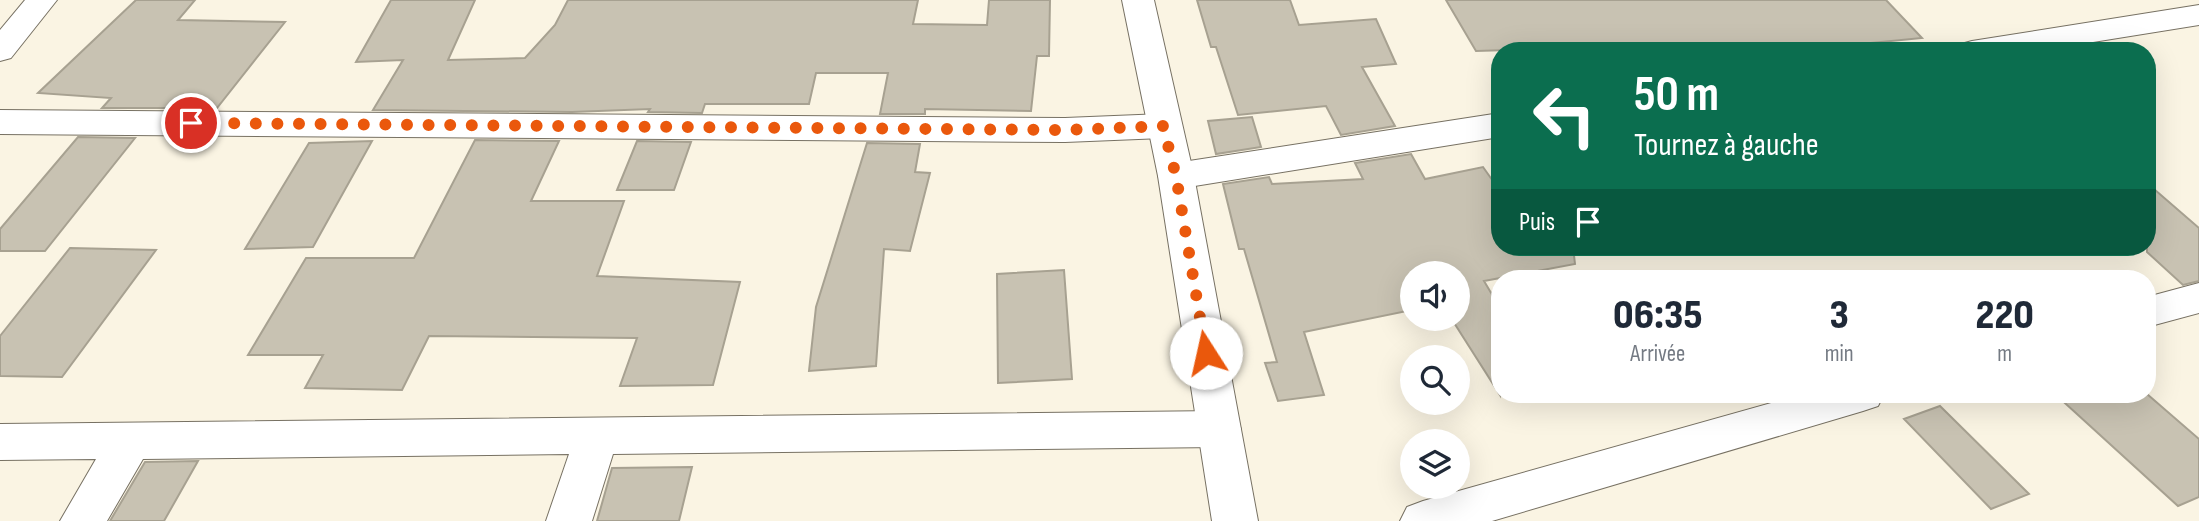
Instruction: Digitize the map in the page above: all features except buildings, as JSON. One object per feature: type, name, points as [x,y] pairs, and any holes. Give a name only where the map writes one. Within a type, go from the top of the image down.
[{"type":"street","points":[[0,51],[40,0]]},
{"type":"street","points":[[1138,0],[1163,126],[1176,176],[1235,521]]},
{"type":"street","points":[[2029,42],[2199,15]]},
{"type":"street","points":[[0,122],[1052,130],[1163,126]]},
{"type":"street","points":[[1176,176],[1491,126]]},
{"type":"street","points":[[2156,310],[2199,298]]},
{"type":"street","points":[[1423,521],[1832,403]]},
{"type":"street","points":[[0,442],[1219,429]]},
{"type":"street","points":[[569,521],[597,435]]},
{"type":"street","points":[[83,521],[131,440]]},
{"type":"route","points":[[191,123],[1065,130],[1163,126],[1176,176],[1206,353]]}]
